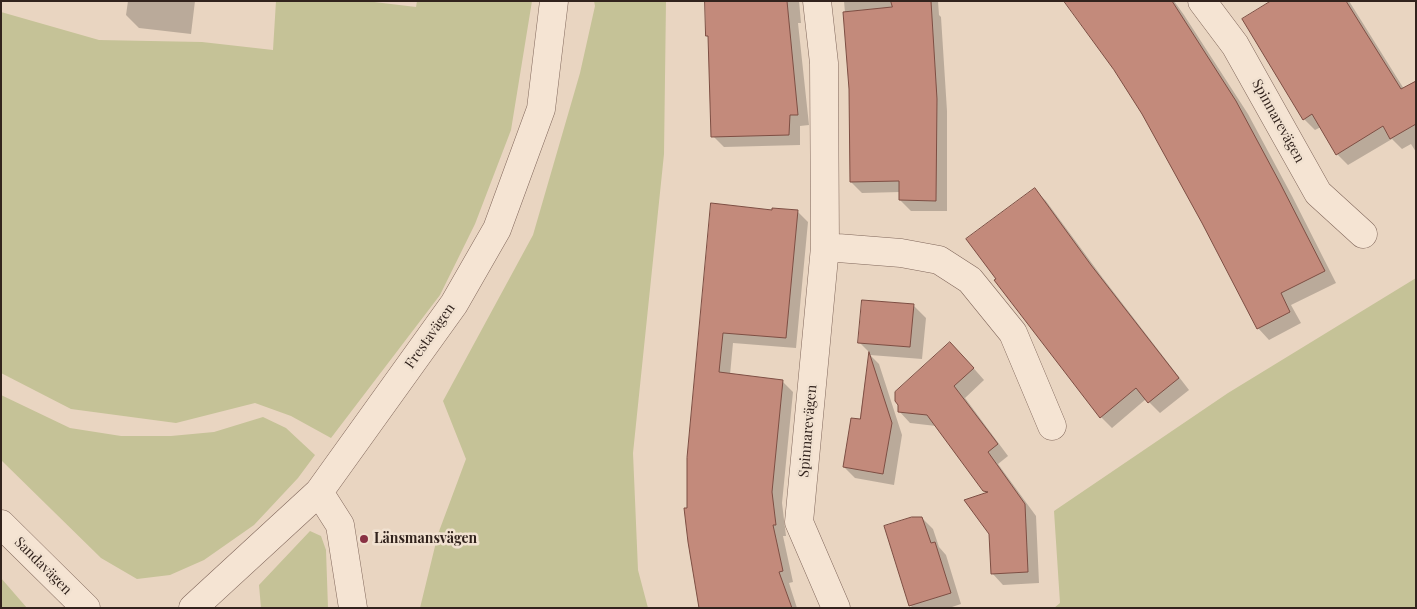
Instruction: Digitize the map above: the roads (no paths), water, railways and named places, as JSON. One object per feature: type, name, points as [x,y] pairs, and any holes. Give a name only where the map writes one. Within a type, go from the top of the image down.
[{"type":"street","name":"Frestavägen","points":[[210,602],[319,492],[454,304],[497,229],[542,109],[554,1]]},
{"type":"street","name":"Spinnarevägen","points":[[817,1],[824,63],[825,247],[799,522],[836,608]]},
{"type":"street","name":"Spinnarevägen","points":[[1202,1],[1235,45],[1318,193],[1363,234]]},
{"type":"street","points":[[825,247],[901,253],[939,260],[970,280],[1013,333],[1052,426]]},
{"type":"street","points":[[319,492],[340,525],[353,608]]},
{"type":"street","name":"Sandavägen","points":[[1,524],[86,608]]},
{"type":"place","name":"Länsmansvägen","points":[[364,539]]}]
